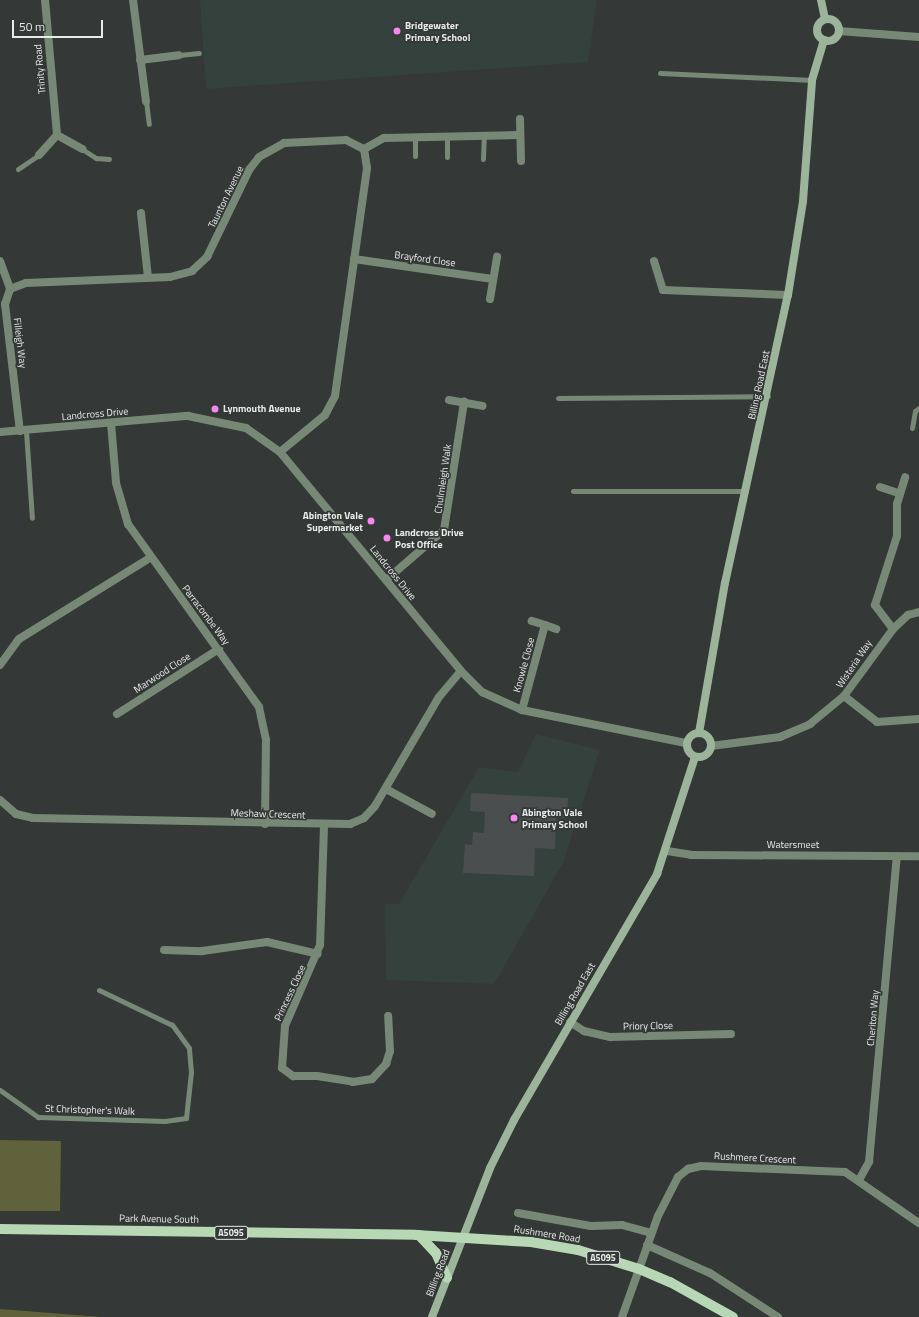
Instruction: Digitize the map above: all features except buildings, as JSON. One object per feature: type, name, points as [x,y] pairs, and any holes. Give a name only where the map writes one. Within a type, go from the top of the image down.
[{"type":"main road","name":"Park Avenue South","points":[[0,1229],[419,1235],[462,1237]]},
{"type":"main road","points":[[419,1235],[436,1253],[447,1278]]},
{"type":"main road","name":"Rushmere Road","points":[[462,1237],[554,1245],[639,1269],[670,1282],[733,1317]]},
{"type":"street","name":"Trinity Road","points":[[45,0],[57,135]]},
{"type":"street","points":[[133,0],[146,101]]},
{"type":"street","name":"Billing Road East","points":[[700,732],[714,639],[745,491],[768,396],[788,295],[803,201],[812,80],[824,40],[817,28],[825,19],[821,0]]},
{"type":"street","points":[[825,19],[836,23],[839,31]]},
{"type":"street","points":[[839,31],[919,37]]},
{"type":"street","points":[[824,40],[832,40],[839,31]]},
{"type":"street","points":[[140,60],[179,55]]},
{"type":"street","points":[[520,119],[519,135],[521,161]]},
{"type":"street","points":[[280,452],[325,415],[331,406],[367,168],[364,149],[384,138],[484,134],[519,135]]},
{"type":"street","points":[[40,155],[57,135],[82,149]]},
{"type":"street","name":"Taunton Avenue","points":[[10,289],[26,283],[148,278],[183,275],[200,265],[249,170],[269,150],[284,143],[328,140],[354,141],[364,149]]},
{"type":"street","points":[[141,213],[148,278]]},
{"type":"street","points":[[490,299],[497,257]]},
{"type":"street","name":"Brayford Close","points":[[354,259],[493,278]]},
{"type":"street","points":[[654,261],[663,290],[788,295]]},
{"type":"street","points":[[0,262],[10,289]]},
{"type":"street","name":"Filleigh Way","points":[[10,289],[5,304],[23,431]]},
{"type":"street","points":[[449,400],[482,406]]},
{"type":"street","name":"Chulmleigh Walk","points":[[386,580],[444,530],[464,402]]},
{"type":"street","name":"Landcross Drive","points":[[0,432],[188,416],[209,418],[246,428],[280,452],[461,671],[482,692],[522,710],[686,743]]},
{"type":"street","name":"Parracombe Way","points":[[110,423],[122,511],[150,557],[247,687],[262,716],[266,740],[265,824]]},
{"type":"street","points":[[893,629],[875,605],[897,536],[899,492],[905,477]]},
{"type":"street","points":[[880,486],[899,492]]},
{"type":"street","points":[[0,664],[24,635],[150,557]]},
{"type":"street","name":"Wisteria Way","points":[[711,746],[757,741],[795,732],[825,714],[844,696],[893,629],[908,615],[919,612]]},
{"type":"street","points":[[532,621],[556,629]]},
{"type":"street","name":"Knowle Close","points":[[522,710],[545,625]]},
{"type":"street","name":"Marwood Close","points":[[117,714],[219,649]]},
{"type":"street","name":"Meshaw Crescent","points":[[0,800],[16,814],[33,818],[324,826],[350,824],[364,818],[386,789],[439,697],[461,671]]},
{"type":"street","points":[[844,696],[877,722],[919,719]]},
{"type":"street","points":[[700,732],[710,740],[711,746],[708,753],[695,757],[690,754],[686,743],[693,734],[700,732]]},
{"type":"street","name":"Billing Road East","points":[[462,1237],[490,1168],[570,1022],[647,896],[667,851],[695,757]]},
{"type":"street","points":[[386,789],[432,814]]},
{"type":"street","name":"Princess Close","points":[[324,826],[318,954],[285,1026],[281,1055],[286,1074],[353,1082],[372,1079],[386,1064],[390,1051],[388,1016]]},
{"type":"street","name":"Watersmeet","points":[[667,851],[691,855],[919,856]]},
{"type":"street","name":"Cheriton Way","points":[[859,1180],[869,1162],[898,856]]},
{"type":"street","name":"Princess Close","points":[[164,950],[202,951],[267,942],[318,954]]},
{"type":"street","name":"Priory Close","points":[[570,1022],[584,1031],[610,1036],[731,1034]]},
{"type":"street","name":"Rushmere Crescent","points":[[622,1317],[651,1233],[673,1185],[688,1169],[701,1166],[835,1172],[859,1180],[919,1223]]},
{"type":"street","name":"Rushmere Road","points":[[518,1213],[599,1227],[622,1225],[651,1233]]},
{"type":"street","name":"Billing Road","points":[[432,1317],[462,1237]]},
{"type":"street","points":[[647,1245],[710,1273],[778,1317]]},
{"type":"lane","points":[[179,55],[199,53]]},
{"type":"lane","points":[[660,73],[812,80]]},
{"type":"lane","points":[[146,101],[149,124]]},
{"type":"lane","points":[[483,159],[484,134]]},
{"type":"lane","points":[[447,135],[447,157]]},
{"type":"lane","points":[[415,137],[415,156]]},
{"type":"lane","points":[[82,149],[96,158],[109,158]]},
{"type":"lane","points":[[18,169],[40,155]]},
{"type":"lane","points":[[558,398],[768,396]]},
{"type":"lane","points":[[912,428],[915,411],[919,408]]},
{"type":"lane","points":[[23,431],[32,518]]},
{"type":"lane","points":[[573,491],[745,491]]},
{"type":"lane","name":"St Christopher's Walk","points":[[0,1090],[38,1117],[164,1121],[186,1118],[190,1086],[189,1048],[172,1025],[99,990]]},
{"type":"shaded area","name":"Bridgewater Primary School","points":[[200,0],[597,0],[588,62],[206,89]]},
{"type":"shaded area","name":"Abington Vale Primary School","points":[[536,734],[600,750],[563,863],[494,984],[386,980],[385,904],[399,904],[479,767],[518,772]]},
{"type":"green space","points":[[0,1140],[61,1141],[60,1211],[0,1211]]},
{"type":"green space","points":[[0,1309],[101,1317],[0,1317]]},
{"type":"place","name":"Bridgewater Primary School","points":[[397,31]]},
{"type":"place","name":"Lynmouth Avenue","points":[[215,409]]},
{"type":"place","name":"Abington Vale Supermarket","points":[[371,521]]},
{"type":"place","name":"Landcross Drive Post Office","points":[[387,538]]},
{"type":"place","name":"Abington Vale Primary School","points":[[514,818]]}]
